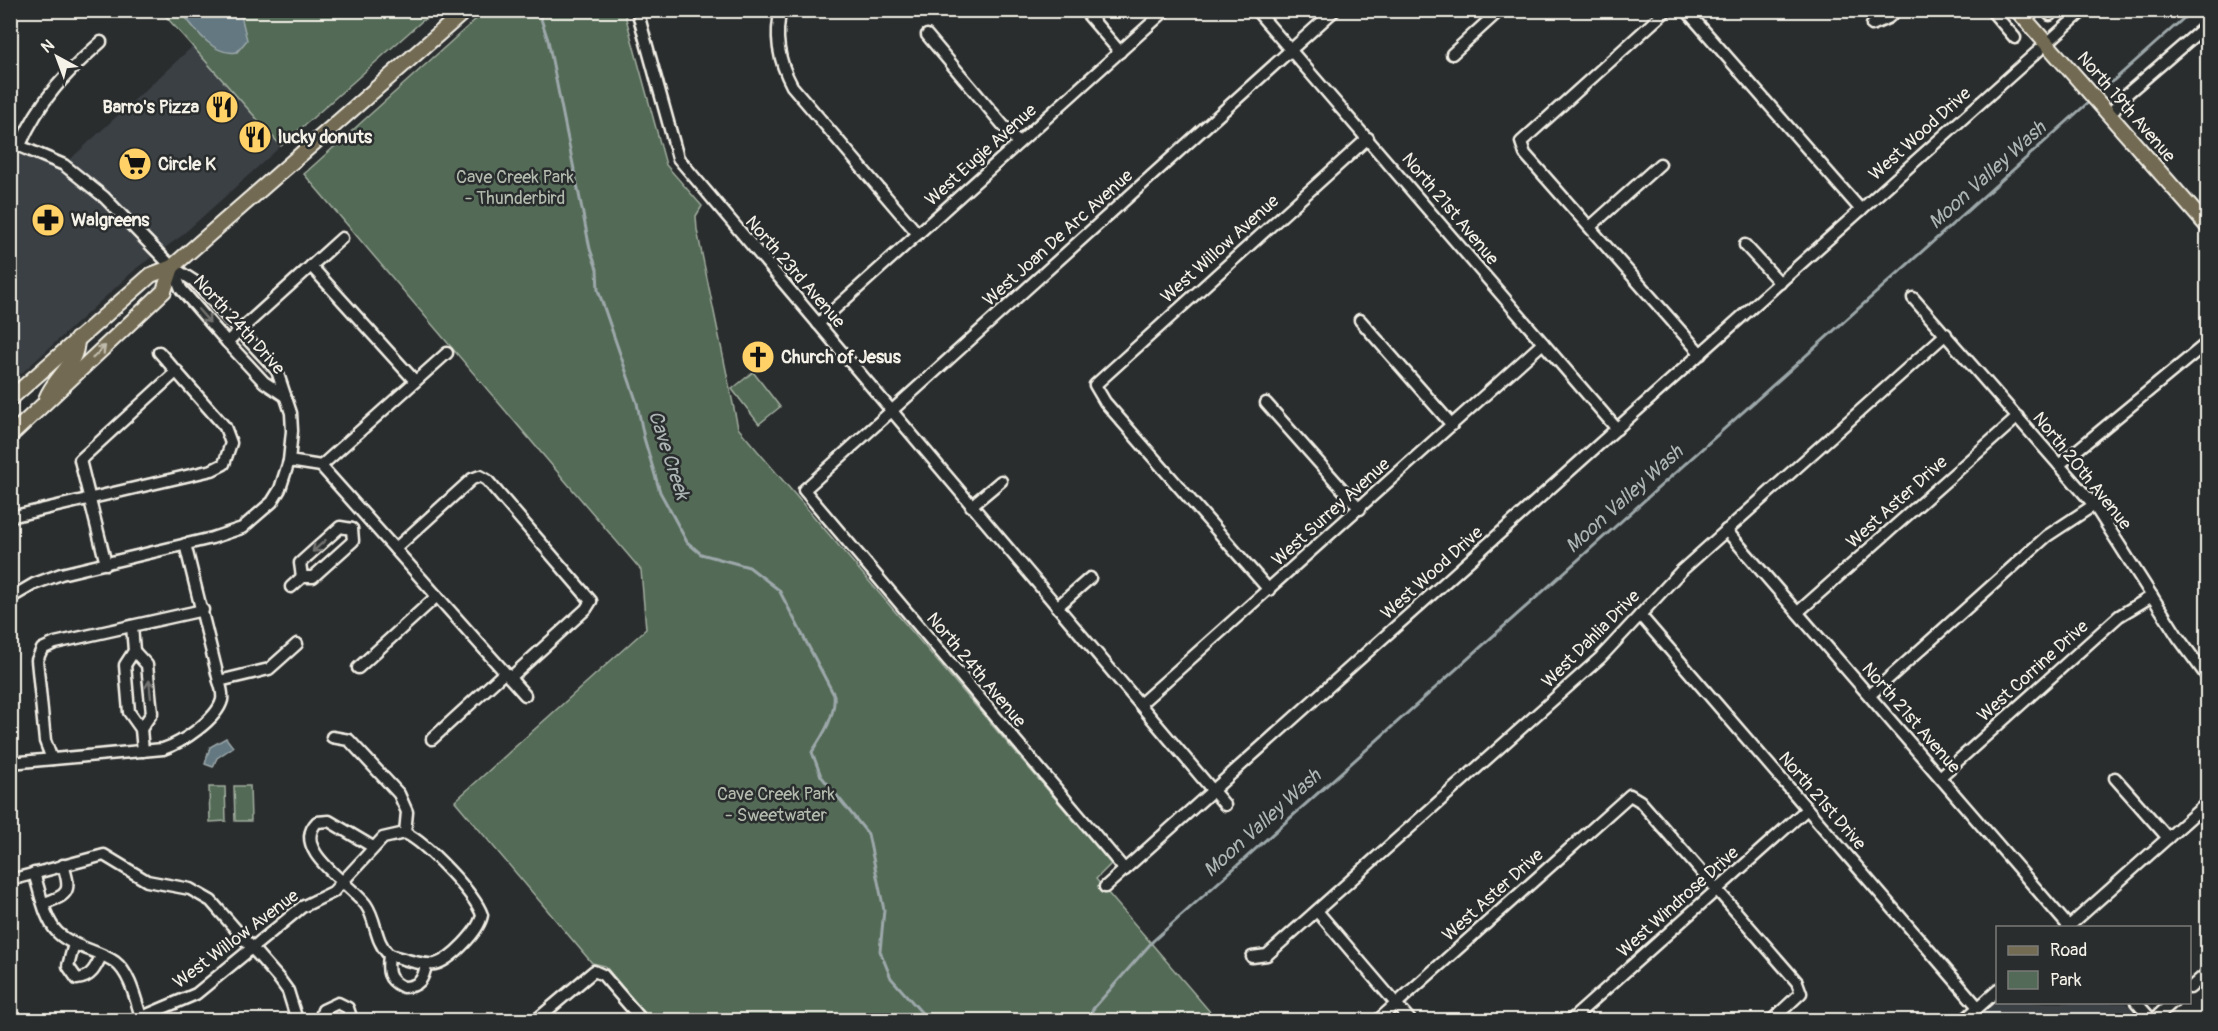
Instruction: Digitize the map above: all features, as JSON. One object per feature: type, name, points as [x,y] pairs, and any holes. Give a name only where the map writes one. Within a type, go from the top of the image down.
[{"type":"main road","points":[[10,399],[151,275],[172,267],[466,10]]},
{"type":"main road","name":"North 19th Avenue","points":[[2017,10],[2208,227]]},
{"type":"main road","points":[[10,436],[164,291],[172,267]]},
{"type":"main road","points":[[44,405],[52,383],[75,358],[77,339]]},
{"type":"street","name":"North 23rd Avenue","points":[[637,10],[678,159],[1225,805]]},
{"type":"street","points":[[781,10],[778,24],[780,57],[792,86],[918,234]]},
{"type":"street","points":[[1084,10],[1120,52]]},
{"type":"street","name":"West Eugie Avenue","points":[[818,324],[1166,10]]},
{"type":"street","name":"North 21st Avenue","points":[[1256,10],[1617,429]]},
{"type":"street","name":"West Joan De Arc Avenue","points":[[804,490],[1335,10]]},
{"type":"street","points":[[1452,54],[1500,10]]},
{"type":"street","points":[[1667,10],[1521,142],[1525,154],[1701,354]]},
{"type":"street","points":[[1686,10],[1861,210]]},
{"type":"street","points":[[1881,10],[1872,25],[1888,18],[1897,10]]},
{"type":"street","points":[[1991,10],[2015,38]]},
{"type":"street","name":"West Wood Drive","points":[[1106,887],[2084,10]]},
{"type":"street","points":[[2110,116],[2121,99],[2208,24]]},
{"type":"street","points":[[2110,116],[2208,31]]},
{"type":"street","points":[[927,35],[1018,143]]},
{"type":"street","points":[[101,42],[56,82],[15,144],[53,159],[104,197],[172,267]]},
{"type":"street","name":"West Willow Avenue","points":[[1269,590],[1105,402],[1095,385],[1368,138]]},
{"type":"street","points":[[1590,227],[1660,164]]},
{"type":"street","points":[[227,342],[342,238]]},
{"type":"street","points":[[1745,245],[1779,283]]},
{"type":"street","points":[[311,266],[415,381]]},
{"type":"street","name":"North 24th Drive","points":[[10,598],[45,579],[230,533],[255,519],[276,496],[289,461],[292,432],[291,413],[277,371],[194,281],[172,267]]},
{"type":"street","name":"North 24th Drive","points":[[172,267],[181,289],[227,342],[264,382],[285,396]]},
{"type":"street","name":"North 20th Avenue","points":[[1913,298],[2094,505],[2208,678]]},
{"type":"street","points":[[1360,320],[1452,425]]},
{"type":"street","name":"West Dahlia Drive","points":[[1252,957],[1267,955],[1600,658],[1672,579],[1946,334]]},
{"type":"street","points":[[2058,465],[2208,342]]},
{"type":"street","name":"West Surrey Avenue","points":[[1140,704],[1543,343]]},
{"type":"street","points":[[10,517],[212,470],[224,464],[231,443],[225,427],[159,352]]},
{"type":"street","points":[[321,466],[447,353]]},
{"type":"street","points":[[106,564],[80,460],[177,371]]},
{"type":"street","points":[[1266,403],[1360,509]]},
{"type":"street","name":"West Aster Drive","points":[[1798,612],[2018,417]]},
{"type":"street","points":[[289,461],[321,466],[525,695]]},
{"type":"street","points":[[395,549],[472,479],[480,476],[487,480],[591,601],[586,609],[432,739]]},
{"type":"street","points":[[971,506],[1000,481]]},
{"type":"street","name":"North 24th Avenue","points":[[804,490],[1125,870]]},
{"type":"street","points":[[1870,695],[2047,536],[2094,505]]},
{"type":"street","points":[[352,529],[366,516]]},
{"type":"street","points":[[302,577],[300,563],[340,527],[352,529]]},
{"type":"street","points":[[291,587],[302,577],[313,577],[353,541],[352,529]]},
{"type":"street","name":"North 21st Avenue","points":[[1726,530],[2068,926]]},
{"type":"street","points":[[10,764],[143,751],[179,744],[218,710],[223,696],[185,544]]},
{"type":"street","points":[[1057,607],[1090,579]]},
{"type":"street","points":[[358,668],[438,596]]},
{"type":"street","name":"West Corrine Drive","points":[[1940,777],[2120,616],[2152,596]]},
{"type":"street","points":[[52,759],[45,741],[37,660],[42,649],[55,643],[203,610]]},
{"type":"street","name":"North 21st Drive","points":[[1640,615],[1978,1007]]},
{"type":"street","points":[[132,626],[134,651],[125,665],[129,712],[141,729],[143,751]]},
{"type":"street","points":[[219,681],[269,669],[297,644]]},
{"type":"street","points":[[134,651],[147,665],[152,712],[141,729]]},
{"type":"street","points":[[332,737],[349,740],[399,794],[407,812],[405,833],[424,845],[474,899],[482,915],[475,932],[444,960],[426,964],[389,955],[376,938],[366,905],[323,864],[309,838],[310,830],[317,822],[329,821],[373,847]]},
{"type":"street","points":[[2115,778],[2168,837]]},
{"type":"street","name":"West Aster Drive","points":[[1378,1020],[1630,795],[1640,801],[1716,890]]},
{"type":"street","points":[[2070,926],[2208,802]]},
{"type":"street","name":"West Windrose Drive","points":[[1571,1020],[1807,809]]},
{"type":"street","name":"West Willow Avenue","points":[[139,1020],[196,994],[302,907],[323,898],[342,882],[373,847],[388,835],[405,833]]},
{"type":"street","points":[[10,880],[94,856],[112,857],[147,881],[178,885],[196,892],[211,901],[288,991],[297,1020]]},
{"type":"street","points":[[44,903],[61,898],[67,890],[68,881],[63,865]]},
{"type":"street","points":[[34,873],[50,922],[57,932],[74,944],[115,962],[123,971],[139,1020]]},
{"type":"street","points":[[1716,890],[1797,982],[1801,993],[1772,1020]]},
{"type":"street","points":[[1317,911],[1410,1020]]},
{"type":"street","points":[[74,944],[68,966],[77,979],[89,976],[96,968],[101,956]]},
{"type":"street","points":[[389,955],[387,970],[390,979],[403,987],[418,983],[424,977],[426,964]]},
{"type":"street","points":[[536,1020],[594,971],[603,975],[642,1020]]},
{"type":"street","points":[[2191,987],[2208,972]]},
{"type":"street","points":[[1964,1020],[1996,992]]},
{"type":"street","points":[[319,1020],[323,1010],[338,1003],[348,1008],[352,1020]]},
{"type":"street","points":[[2138,1004],[2153,1020],[2171,1004]]},
{"type":"street","points":[[10,1012],[14,1020]]},
{"type":"shaded area","points":[[193,46],[281,146],[180,237],[138,267],[11,383],[10,142],[64,165]]},
{"type":"shaded area","points":[[1996,1000],[1996,1004],[2127,1004],[2141,1020],[1974,1020]]},
{"type":"green space","points":[[161,11],[438,11],[422,21],[281,146]]},
{"type":"green space","points":[[485,11],[624,11],[666,165],[702,206],[696,216],[697,230],[738,428],[1111,864],[1096,879],[1217,1020],[650,1020],[605,966],[592,963],[455,801],[646,629],[641,570],[304,174]]},
{"type":"green space","points":[[753,372],[780,407],[759,424],[732,389]]},
{"type":"green space","points":[[234,786],[250,786],[251,821],[235,821]]},
{"type":"green space","points":[[209,787],[225,787],[226,821],[210,822]]},
{"type":"water","points":[[181,11],[240,11],[247,40],[237,52],[220,50],[204,39]]},
{"type":"water","points":[[226,738],[233,747],[217,758],[213,767],[205,764],[210,747]]},
{"type":"waterway","name":"Cave Creek","points":[[538,10],[548,40],[590,249],[597,269],[598,290],[637,403],[644,438],[660,492],[687,542],[701,554],[749,567],[779,590],[834,695],[831,717],[812,752],[821,776],[868,834],[884,910],[880,951],[891,978],[928,1020]]},
{"type":"waterway","name":"Moon Valley Wash","points":[[2096,96],[2193,10]]},
{"type":"waterway","name":"Moon Valley Wash","points":[[1088,1020],[1093,1009],[1153,941],[2091,100]]},
{"type":"place","name":"Barro's Pizza","points":[[222,107]]},
{"type":"place","name":"lucky donuts","points":[[255,137]]},
{"type":"place","name":"Circle K","points":[[135,164]]},
{"type":"place","name":"Walgreens","points":[[48,220]]},
{"type":"place","name":"Church of Jesus","points":[[758,357]]},
{"type":"park label","name":"Cave Creek Park - Thunderbird","points":[[515,187]]},
{"type":"park label","name":"Cave Creek Park - Sweetwater","points":[[776,804]]}]
